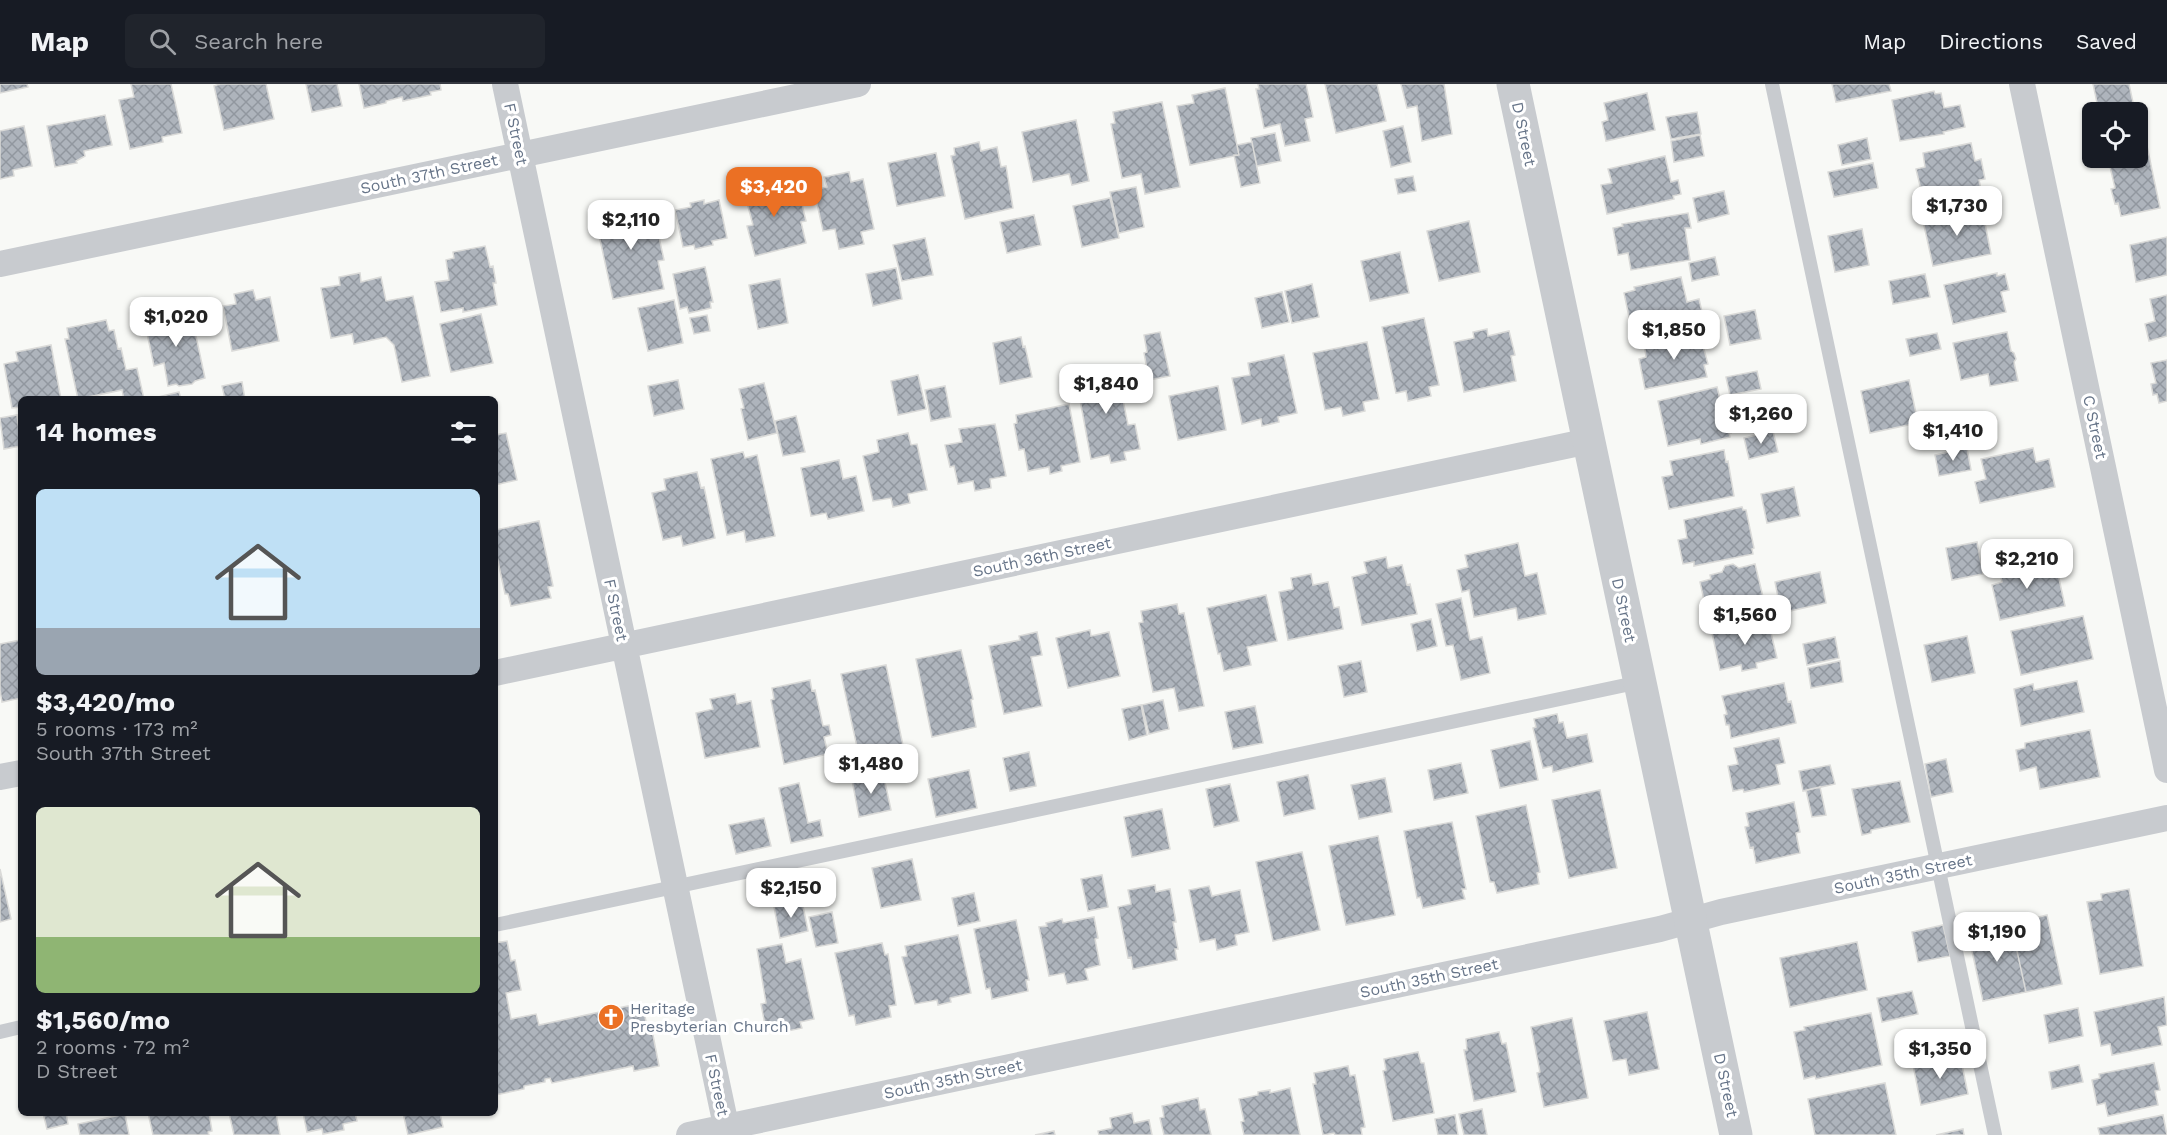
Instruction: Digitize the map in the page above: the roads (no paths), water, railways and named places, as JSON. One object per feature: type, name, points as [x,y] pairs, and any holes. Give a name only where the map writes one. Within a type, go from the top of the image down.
[{"type":"street","name":"F Street","points":[[506,84],[727,1131]]},
{"type":"street","name":"South 37th Street","points":[[0,264],[858,84]]},
{"type":"street","name":"D Street","points":[[1513,84],[1736,1135]]},
{"type":"street","name":"C Street","points":[[2022,84],[2167,770]]},
{"type":"street","name":"South 36th Street","points":[[498,672],[1589,441]]},
{"type":"street","points":[[0,777],[18,774]]},
{"type":"street","name":"South 35th Street","points":[[689,1135],[727,1131],[1648,932],[1721,912],[2167,818]]},
{"type":"lane","points":[[1772,84],[1995,1135]]},
{"type":"lane","points":[[498,924],[1640,682]]},
{"type":"lane","points":[[0,1032],[18,1028]]},
{"type":"place","name":"Heritage Presbyterian Church","points":[[611,1017]]}]
